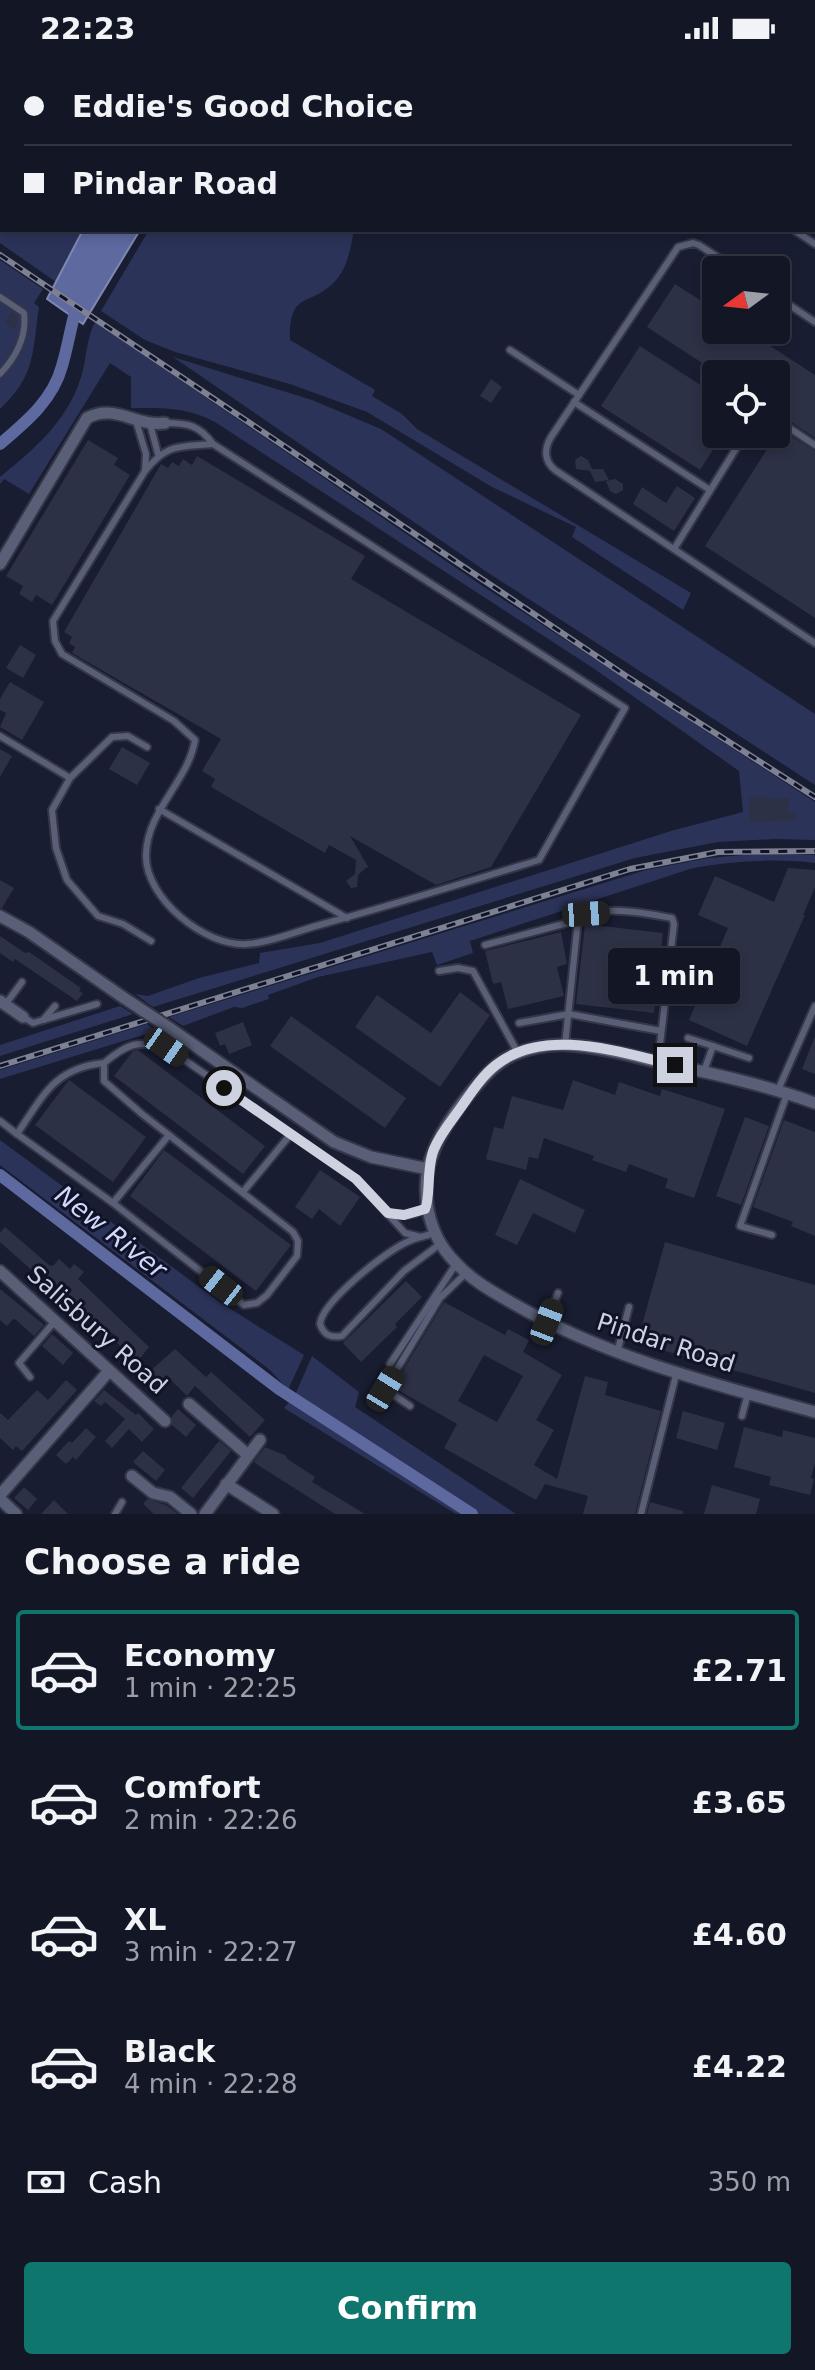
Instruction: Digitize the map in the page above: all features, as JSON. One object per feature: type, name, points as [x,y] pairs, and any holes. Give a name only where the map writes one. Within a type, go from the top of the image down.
[{"type":"street","points":[[0,564],[87,418],[111,411],[150,424],[165,423]]},
{"type":"street","points":[[0,916],[29,932],[334,1142],[371,1157],[428,1169]]},
{"type":"street","points":[[2,1003],[23,1017]]},
{"type":"street","name":"Pindar Road","points":[[815,1103],[704,1071],[565,1045],[518,1053],[494,1066],[480,1082],[440,1137],[428,1169],[428,1204],[437,1238],[466,1273],[547,1322],[617,1353],[815,1412]]},
{"type":"street","name":"Salisbury Road","points":[[0,1271],[165,1421]]},
{"type":"street","points":[[16,1514],[0,1497],[109,1371]]},
{"type":"street","points":[[189,1404],[248,1455]]},
{"type":"street","points":[[205,1514],[260,1440]]},
{"type":"street","points":[[132,1476],[149,1491],[166,1494],[191,1514]]},
{"type":"street","points":[[226,1484],[273,1514]]},
{"type":"lane","points":[[797,232],[815,244]]},
{"type":"lane","points":[[716,256],[693,243],[678,247],[576,398],[545,452],[550,466],[815,643]]},
{"type":"lane","points":[[0,297],[24,313],[25,325],[15,358],[0,374]]},
{"type":"lane","points":[[790,305],[815,322]]},
{"type":"lane","points":[[510,350],[710,490]]},
{"type":"lane","points":[[135,420],[146,454],[145,471]]},
{"type":"lane","points":[[165,423],[191,424],[204,431],[213,444],[625,708],[539,860],[347,918],[247,944],[218,942],[192,928],[173,909],[154,883],[146,858],[150,830],[159,809],[192,760],[195,740],[174,721],[62,654],[55,641],[53,621],[158,454],[175,447],[213,444]]},
{"type":"lane","points":[[150,424],[158,454]]},
{"type":"lane","points":[[790,428],[815,445]]},
{"type":"lane","points":[[674,549],[736,448]]},
{"type":"lane","points":[[0,736],[70,778]]},
{"type":"lane","points":[[147,747],[128,736],[112,737],[70,778],[52,810],[56,848],[67,880],[98,916],[123,924],[151,941]]},
{"type":"lane","points":[[159,809],[347,918]]},
{"type":"lane","points":[[485,945],[578,920],[586,914],[632,911],[672,918],[674,924],[658,1062]]},
{"type":"lane","points":[[565,1045],[578,920]]},
{"type":"lane","points":[[439,971],[458,968],[473,971],[518,1053]]},
{"type":"lane","points":[[2,1003],[22,982]]},
{"type":"lane","points":[[23,1017],[33,1023],[97,1004]]},
{"type":"lane","points":[[43,1020],[55,1006]]},
{"type":"lane","points":[[772,1235],[740,1226],[782,1092],[815,1006]]},
{"type":"lane","points":[[519,1023],[569,1014],[661,1031]]},
{"type":"lane","points":[[688,1038],[749,1058]]},
{"type":"lane","points":[[17,1134],[49,1086],[62,1075],[87,1065],[104,1063],[120,1050],[142,1041],[166,1047],[356,1179],[405,1233],[437,1238]]},
{"type":"lane","points":[[704,1071],[713,1046]]},
{"type":"lane","points":[[0,1121],[113,1203],[244,1305],[267,1295],[297,1256],[298,1241],[293,1232],[112,1090],[104,1081],[104,1063]]},
{"type":"lane","points":[[113,1203],[169,1135]]},
{"type":"lane","points":[[243,1192],[290,1135]]},
{"type":"lane","points":[[388,1213],[416,1214],[428,1204]]},
{"type":"lane","points":[[421,1237],[390,1252],[340,1295],[320,1319],[324,1333],[330,1337],[342,1336],[437,1238]]},
{"type":"lane","points":[[390,1364],[456,1264]]},
{"type":"lane","points":[[410,1406],[385,1389],[440,1298],[466,1273]]},
{"type":"lane","points":[[547,1322],[558,1293]]},
{"type":"lane","points":[[617,1353],[629,1307]]},
{"type":"lane","points":[[30,1377],[19,1367],[19,1363],[55,1321]]},
{"type":"lane","points":[[641,1514],[677,1371]]},
{"type":"lane","points":[[742,1416],[748,1393]]},
{"type":"lane","points":[[115,1514],[122,1502]]},
{"type":"shaded area","points":[[0,232],[82,232],[56,282],[0,243]]},
{"type":"shaded area","points":[[82,232],[139,232],[83,324],[47,299]]},
{"type":"shaded area","points":[[148,232],[354,232],[341,274],[319,294],[303,301],[293,313],[290,340],[375,390],[372,396],[402,414],[417,429],[691,593],[683,610],[572,537],[576,527],[492,487],[367,412],[290,384],[175,352],[145,340],[101,311]]},
{"type":"shaded area","points":[[0,260],[43,289],[34,303],[39,307],[33,351],[26,374],[12,397],[0,409]]},
{"type":"shaded area","points":[[95,322],[484,587],[815,802],[815,840],[718,842],[635,858],[153,1007],[135,994],[148,996],[199,978],[259,963],[260,953],[320,943],[671,831],[743,812],[739,771],[593,668],[215,422],[184,411],[131,408],[131,377],[110,363],[29,494],[4,479],[0,484],[0,477],[39,443],[70,403],[83,370]]},
{"type":"shaded area","points":[[173,357],[312,400],[381,429],[815,714],[815,785],[484,570]]},
{"type":"shaded area","points":[[766,853],[815,855],[815,863],[754,861],[693,868],[470,941],[473,953],[437,965],[432,952],[318,977],[268,995],[269,999],[242,1008],[234,1007],[183,1026],[169,1017],[646,870],[708,858]]},
{"type":"shaded area","points":[[120,1006],[133,1014],[0,1056],[0,1045]]},
{"type":"shaded area","points":[[147,1024],[156,1031],[0,1079],[0,1070]]},
{"type":"shaded area","points":[[0,1140],[221,1303],[304,1355],[288,1390],[270,1370],[0,1165]]},
{"type":"shaded area","points":[[312,1356],[359,1392],[355,1407],[516,1514],[456,1514],[284,1408],[295,1395]]},
{"type":"building","points":[[675,284],[702,301],[702,344],[767,344],[815,375],[815,438],[790,421],[790,360],[702,360],[702,363],[647,327]]},
{"type":"building","points":[[12,312],[18,316],[15,330],[5,322]]},
{"type":"building","points":[[640,346],[702,386],[702,448],[714,448],[700,470],[601,406]]},
{"type":"building","points":[[491,379],[502,387],[491,403],[480,396]]},
{"type":"building","points":[[790,435],[815,451],[815,618],[705,546],[768,448],[790,448]]},
{"type":"building","points":[[88,440],[118,458],[114,465],[130,475],[52,605],[36,595],[32,602],[19,594],[23,586],[6,576]]},
{"type":"building","points":[[197,456],[365,556],[351,579],[581,715],[491,867],[436,885],[350,836],[369,868],[358,875],[357,887],[351,888],[346,881],[355,874],[356,860],[329,845],[325,853],[211,787],[215,779],[202,771],[221,739],[72,653],[75,647],[69,643],[72,637],[64,632],[161,464],[168,468],[172,462],[179,466],[183,459],[192,465]]},
{"type":"building","points":[[581,456],[588,460],[592,469],[603,469],[609,480],[595,482],[590,471],[576,469],[575,460]]},
{"type":"building","points":[[615,479],[623,484],[623,490],[616,494],[610,491],[606,481]]},
{"type":"building","points":[[677,486],[695,498],[674,531],[633,504],[642,487],[666,503]]},
{"type":"building","points":[[20,645],[36,655],[23,678],[6,668]]},
{"type":"building","points":[[10,682],[44,702],[22,740],[0,727],[6,713],[0,710],[0,699]]},
{"type":"building","points":[[122,747],[150,763],[137,785],[109,769]]},
{"type":"building","points":[[0,749],[12,756],[0,777]]},
{"type":"building","points":[[766,796],[766,799],[789,798],[789,812],[795,812],[795,820],[749,822],[749,797]]},
{"type":"building","points":[[788,868],[815,870],[815,887],[747,1046],[689,1020],[728,928],[698,915],[715,876],[774,902]]},
{"type":"building","points":[[0,880],[14,888],[2,908],[0,908]]},
{"type":"building","points":[[585,924],[663,933],[654,1013],[576,1004]]},
{"type":"building","points":[[561,932],[567,964],[557,967],[564,996],[508,1009],[501,982],[493,984],[485,951]]},
{"type":"building","points":[[0,936],[81,988],[79,991],[83,993],[77,1001],[15,959],[13,962],[0,953]]},
{"type":"building","points":[[460,992],[490,1015],[440,1087],[355,1027],[377,995],[431,1033]]},
{"type":"building","points":[[291,1016],[406,1098],[385,1128],[270,1046]]},
{"type":"building","points":[[243,1022],[252,1045],[229,1054],[225,1044],[220,1046],[215,1033]]},
{"type":"building","points":[[815,1036],[815,1074],[802,1069]]},
{"type":"building","points":[[138,1050],[265,1146],[243,1174],[114,1076],[133,1051]]},
{"type":"building","points":[[69,1080],[146,1137],[113,1182],[35,1125]]},
{"type":"building","points":[[573,1080],[615,1095],[619,1082],[660,1096],[662,1089],[725,1109],[694,1198],[665,1188],[668,1179],[629,1164],[626,1172],[592,1160],[594,1156],[544,1138],[538,1159],[529,1157],[526,1170],[486,1159],[494,1127],[503,1129],[512,1096],[563,1110]]},
{"type":"building","points":[[745,1117],[769,1126],[741,1205],[716,1196]]},
{"type":"building","points":[[784,1120],[815,1132],[815,1236],[791,1226],[793,1222],[753,1207]]},
{"type":"building","points":[[164,1150],[291,1245],[256,1291],[130,1196]]},
{"type":"building","points":[[320,1170],[360,1197],[340,1226],[319,1209],[312,1219],[295,1207]]},
{"type":"building","points":[[520,1179],[585,1210],[575,1233],[533,1213],[517,1245],[495,1235]]},
{"type":"building","points":[[5,1227],[49,1265],[53,1266],[59,1259],[70,1269],[74,1264],[84,1272],[78,1279],[149,1347],[138,1361],[116,1342],[119,1338],[92,1319],[39,1270],[36,1274],[0,1242],[0,1233]]},
{"type":"building","points":[[665,1242],[815,1285],[815,1393],[637,1343]]},
{"type":"building","points":[[406,1281],[422,1297],[361,1362],[343,1343]]},
{"type":"building","points":[[0,1289],[44,1325],[34,1336],[16,1320],[13,1319],[7,1326],[0,1320]]},
{"type":"building","points":[[444,1302],[505,1335],[508,1329],[529,1340],[523,1352],[562,1375],[536,1420],[554,1430],[534,1465],[557,1479],[585,1376],[608,1382],[605,1395],[661,1411],[635,1514],[583,1514],[588,1496],[545,1484],[536,1500],[444,1448],[457,1424],[393,1387]],"holes":[[[484,1355],[523,1376],[497,1422],[458,1401]]]},
{"type":"building","points":[[52,1334],[73,1353],[63,1365],[42,1346]]},
{"type":"building","points":[[175,1349],[206,1377],[211,1372],[265,1420],[250,1437],[195,1386],[187,1396],[166,1375],[160,1382],[149,1372]]},
{"type":"building","points":[[66,1380],[77,1390],[22,1451],[16,1446],[13,1450],[0,1438],[0,1413],[8,1420],[37,1390],[48,1400]]},
{"type":"building","points":[[104,1390],[136,1415],[138,1413],[154,1429],[142,1442],[129,1429],[112,1448],[105,1441],[125,1419],[105,1402],[101,1406],[94,1401]]},
{"type":"building","points":[[178,1409],[196,1425],[186,1437],[172,1425],[172,1416]]},
{"type":"building","points":[[683,1411],[725,1423],[717,1450],[676,1438]]},
{"type":"building","points":[[744,1427],[782,1437],[783,1430],[815,1438],[815,1463],[811,1478],[814,1479],[810,1495],[769,1485],[771,1477],[734,1467]]},
{"type":"building","points":[[86,1428],[96,1437],[76,1460],[73,1457],[66,1464],[56,1455]]},
{"type":"building","points":[[219,1441],[231,1451],[193,1498],[181,1488]]},
{"type":"building","points":[[265,1447],[287,1456],[315,1477],[312,1482],[365,1514],[335,1514],[258,1465],[254,1462]]},
{"type":"building","points":[[143,1451],[165,1470],[156,1481],[133,1462]]},
{"type":"building","points":[[712,1485],[760,1499],[756,1514],[704,1514]]},
{"type":"building","points":[[24,1487],[37,1499],[28,1510],[14,1498]]},
{"type":"building","points":[[147,1499],[166,1505],[178,1514],[154,1514],[143,1504]]},
{"type":"building","points":[[54,1500],[68,1514],[41,1514]]},
{"type":"building","points":[[650,1502],[683,1511],[683,1514],[647,1514]]},
{"type":"waterway","points":[[0,444],[29,419],[52,389],[62,366],[77,305]]},
{"type":"waterway","name":"New River","points":[[0,1175],[279,1389],[472,1514]]},
{"type":"railway","points":[[0,255],[626,676],[815,797]]},
{"type":"railway","points":[[0,1066],[630,869],[718,852],[815,851]]},
{"type":"route","points":[[224,1088],[356,1179],[388,1213],[404,1215],[425,1209],[428,1204],[428,1169],[440,1137],[480,1082],[494,1066],[509,1056],[547,1046],[565,1045],[675,1065]]}]
